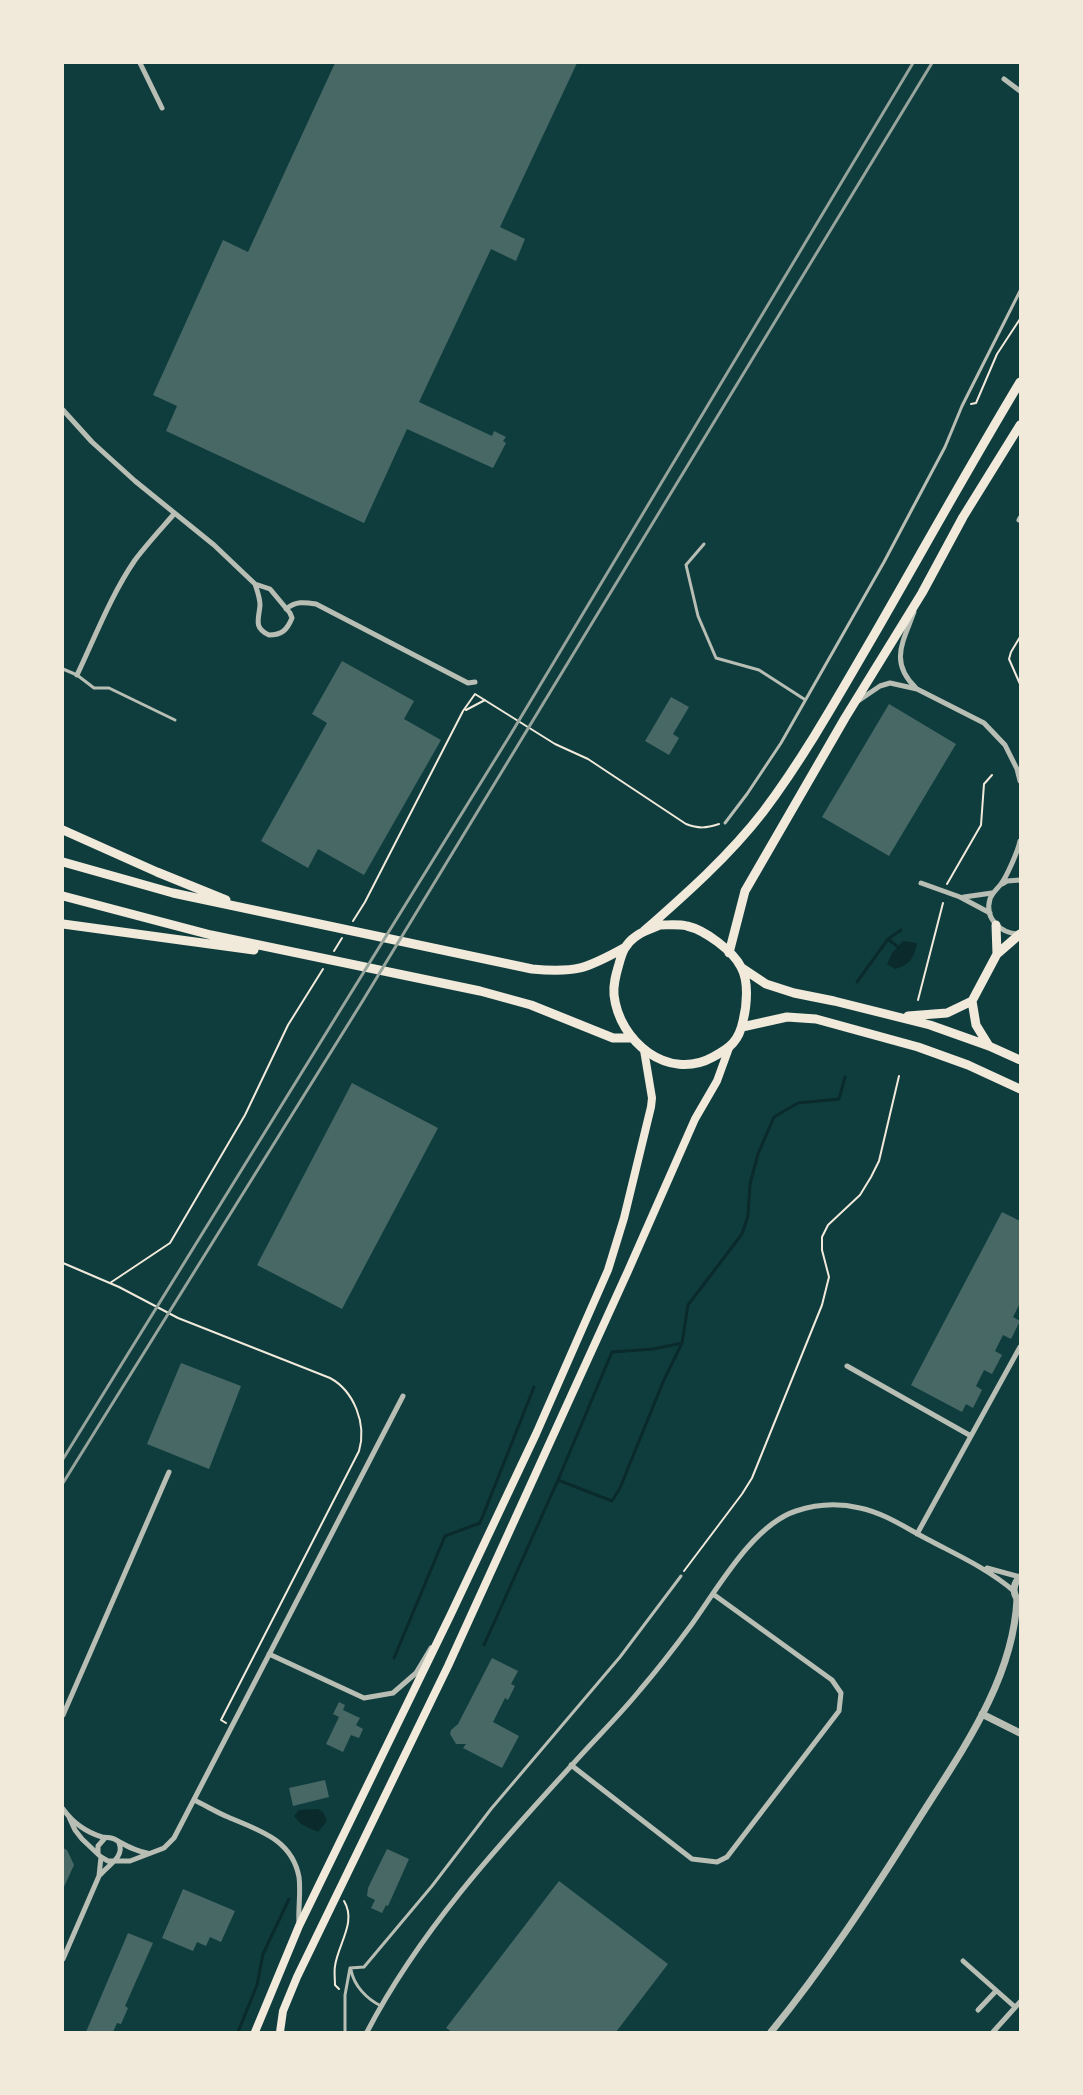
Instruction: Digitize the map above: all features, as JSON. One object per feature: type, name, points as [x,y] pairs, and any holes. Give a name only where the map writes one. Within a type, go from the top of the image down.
[{"type":"main road","points":[[644,931],[688,893],[763,811],[826,717],[1020,382]]},
{"type":"main road","points":[[729,953],[745,891],[922,593],[963,517],[1020,425]]},
{"type":"main road","points":[[63,830],[247,909]]},
{"type":"main road","points":[[63,862],[173,893],[550,971],[579,969],[600,962],[624,948],[635,936],[644,931],[660,926],[688,926],[713,939],[742,968],[766,984],[794,993],[930,1025],[989,1046],[1020,1060]]},
{"type":"main road","points":[[63,896],[211,935],[480,991],[531,1005],[613,1038],[633,1038]]},
{"type":"main road","points":[[63,924],[318,958]]},
{"type":"main road","points":[[996,925],[997,954]]},
{"type":"main road","points":[[899,1016],[947,1013],[972,1001],[997,954],[1020,934]]},
{"type":"main road","points":[[624,948],[614,979],[614,994],[620,1018],[644,1050],[657,1058],[681,1066],[705,1062],[729,1048]]},
{"type":"main road","points":[[280,2032],[283,2011],[297,1977],[448,1666],[695,1119],[717,1081],[729,1048],[742,1027],[747,996],[742,968]]},
{"type":"main road","points":[[972,1001],[976,1025],[989,1046]]},
{"type":"main road","points":[[742,1027],[787,1017],[816,1019],[918,1047],[968,1065],[1020,1089]]},
{"type":"main road","points":[[255,2032],[299,1926],[536,1434],[608,1270],[624,1218],[651,1107],[652,1098],[644,1050]]},
{"type":"street","points":[[140,63],[162,108]]},
{"type":"street","points":[[1004,79],[1020,91]]},
{"type":"street","points":[[63,410],[92,442],[174,514],[214,545],[255,584],[270,589],[292,618],[282,633],[269,635],[262,632],[257,622],[260,603],[255,584]]},
{"type":"street","points":[[77,675],[111,603],[136,559],[174,514]]},
{"type":"street","points":[[917,689],[907,679],[900,665],[899,655],[922,593]]},
{"type":"street","points":[[286,609],[292,604],[301,602],[316,604],[468,683],[475,682]]},
{"type":"street","points":[[854,704],[880,686],[890,683],[917,689],[984,723],[1005,745],[1017,769],[1020,781]]},
{"type":"street","points":[[1002,884],[1020,846]]},
{"type":"street","points":[[1020,880],[1007,881],[1002,884],[992,893],[989,902],[990,913],[996,925],[1010,933],[1020,934]]},
{"type":"street","points":[[921,883],[960,897],[990,913]]},
{"type":"street","points":[[960,897],[992,893]]},
{"type":"street","points":[[917,1534],[1020,1347]]},
{"type":"street","points":[[847,1366],[971,1436]]},
{"type":"street","points":[[63,1809],[82,1839],[104,1860],[130,1861],[164,1848],[174,1838],[403,1396]]},
{"type":"street","points":[[63,1715],[169,1472]]},
{"type":"street","points":[[367,2032],[381,2006],[432,1928],[501,1842],[639,1691],[750,1544],[767,1527],[793,1512],[810,1507],[836,1504],[883,1515],[982,1567],[1020,1577],[1016,1581],[1016,1624],[1005,1665],[982,1714],[937,1790],[852,1924],[771,2032]]},
{"type":"street","points":[[982,1567],[1017,1597]]},
{"type":"street","points":[[571,1765],[692,1859],[717,1862],[727,1857],[839,1711],[840,1693],[832,1680],[713,1594]]},
{"type":"street","points":[[269,1654],[364,1698],[393,1693],[416,1673],[451,1614]]},
{"type":"street","points":[[1011,1641],[1020,1630]]},
{"type":"street","points":[[982,1714],[1020,1733]]},
{"type":"street","points":[[194,1800],[264,1831],[286,1848],[299,1877],[299,1926]]},
{"type":"street","points":[[69,1817],[79,1826],[105,1838],[113,1838],[130,1848],[149,1853]]},
{"type":"street","points":[[99,1876],[98,1846],[105,1838]]},
{"type":"street","points":[[63,1959],[99,1876],[121,1853],[119,1842]]},
{"type":"street","points":[[963,1961],[1015,2007]]},
{"type":"street","points":[[978,2010],[996,1990]]},
{"type":"street","points":[[993,2032],[1020,2002]]},
{"type":"lane","points":[[725,823],[781,743],[804,699],[885,562],[945,447],[962,406],[1020,291]]},
{"type":"lane","points":[[704,544],[686,565],[698,616],[716,658],[759,670],[804,699]]},
{"type":"lane","points":[[63,669],[77,675],[94,688],[109,688],[175,720]]},
{"type":"lane","points":[[350,1968],[364,1967],[432,1886],[491,1809],[620,1657],[681,1576]]},
{"type":"lane","points":[[345,2032],[345,1995],[350,1968]]},
{"type":"lane","points":[[350,1968],[352,1979],[366,1996],[381,2006]]},
{"type":"path","points":[[962,406],[976,404],[997,354],[1020,319]]},
{"type":"path","points":[[1020,637],[1009,659],[1020,684]]},
{"type":"path","points":[[354,921],[463,711],[475,694],[555,744],[588,759],[686,824],[700,828],[725,823]]},
{"type":"path","points":[[463,711],[485,700]]},
{"type":"path","points":[[947,884],[981,825],[984,784],[992,775]]},
{"type":"path","points":[[918,1000],[943,903]]},
{"type":"path","points":[[330,958],[348,930]]},
{"type":"path","points":[[110,1283],[170,1243],[245,1115],[288,1025],[324,968]]},
{"type":"path","points":[[681,1576],[752,1478],[822,1305],[829,1277],[822,1250],[822,1237],[828,1225],[860,1195],[872,1177],[879,1161],[899,1076]]},
{"type":"path","points":[[63,1263],[110,1283],[178,1318],[277,1356],[339,1383],[352,1399],[356,1409],[362,1437],[359,1451],[221,1720],[226,1723]]},
{"type":"path","points":[[344,1901],[348,1908],[349,1919],[334,1969],[335,1985],[345,1995]]},
{"type":"water","points":[[903,941],[917,943],[916,948],[908,963],[895,969],[887,964],[892,953]]},
{"type":"water","points":[[318,1809],[323,1812],[327,1821],[318,1832],[301,1824],[294,1816],[299,1810]]},
{"type":"building","points":[[335,63],[577,63],[500,227],[525,239],[516,261],[491,249],[419,402],[492,436],[494,431],[506,437],[503,441],[506,443],[493,468],[407,429],[364,523],[166,431],[177,406],[153,395],[223,240],[248,252]]},
{"type":"building","points":[[342,661],[414,701],[404,719],[441,740],[364,875],[318,849],[308,868],[261,841],[327,723],[312,714]]},
{"type":"building","points":[[671,697],[689,707],[673,734],[679,738],[669,755],[645,741]]},
{"type":"building","points":[[889,704],[956,744],[889,856],[822,817]]},
{"type":"building","points":[[352,1083],[438,1128],[342,1309],[257,1265]]},
{"type":"building","points":[[1002,1212],[1020,1221],[1020,1303],[1013,1317],[1020,1321],[1011,1339],[1003,1335],[995,1351],[1002,1355],[992,1374],[984,1370],[976,1386],[982,1390],[973,1408],[966,1404],[962,1412],[911,1385]]},
{"type":"building","points":[[181,1363],[241,1386],[209,1469],[147,1444]]},
{"type":"building","points":[[492,1658],[518,1671],[511,1684],[515,1686],[508,1700],[505,1698],[493,1722],[519,1736],[502,1768],[463,1748],[466,1744],[456,1744],[450,1734],[458,1724]]},
{"type":"building","points":[[339,1702],[345,1705],[343,1710],[360,1718],[356,1725],[363,1729],[359,1738],[351,1735],[343,1752],[326,1744],[339,1717],[333,1714]]},
{"type":"building","points":[[325,1780],[329,1797],[293,1806],[289,1788]]},
{"type":"building","points":[[63,1848],[67,1850],[74,1865],[63,1889]]},
{"type":"building","points":[[387,1849],[409,1859],[388,1906],[386,1905],[382,1913],[371,1908],[375,1900],[367,1896],[368,1888]]},
{"type":"building","points":[[559,1881],[668,1964],[616,2032],[452,2032],[446,2028]]},
{"type":"building","points":[[183,1889],[235,1911],[221,1942],[210,1937],[206,1946],[197,1942],[193,1951],[162,1938]]},
{"type":"building","points":[[128,1933],[153,1943],[125,2006],[128,2008],[121,2024],[117,2023],[113,2032],[86,2032]]},
{"type":"waterway","points":[[857,982],[888,939],[901,930]]},
{"type":"waterway","points":[[888,939],[898,947]]},
{"type":"waterway","points":[[558,1480],[612,1501],[620,1488],[663,1382],[682,1343],[688,1305],[742,1234],[748,1216],[750,1184],[758,1154],[774,1117],[798,1103],[839,1099],[845,1077]]},
{"type":"waterway","points":[[484,1645],[612,1352],[653,1349],[682,1343]]},
{"type":"waterway","points":[[394,1658],[445,1536],[480,1523],[534,1387]]},
{"type":"waterway","points":[[238,2032],[257,1985],[263,1954],[289,1899]]},
{"type":"railway","points":[[63,1459],[509,737],[913,63]]},
{"type":"railway","points":[[63,1483],[362,1002],[932,63]]}]
